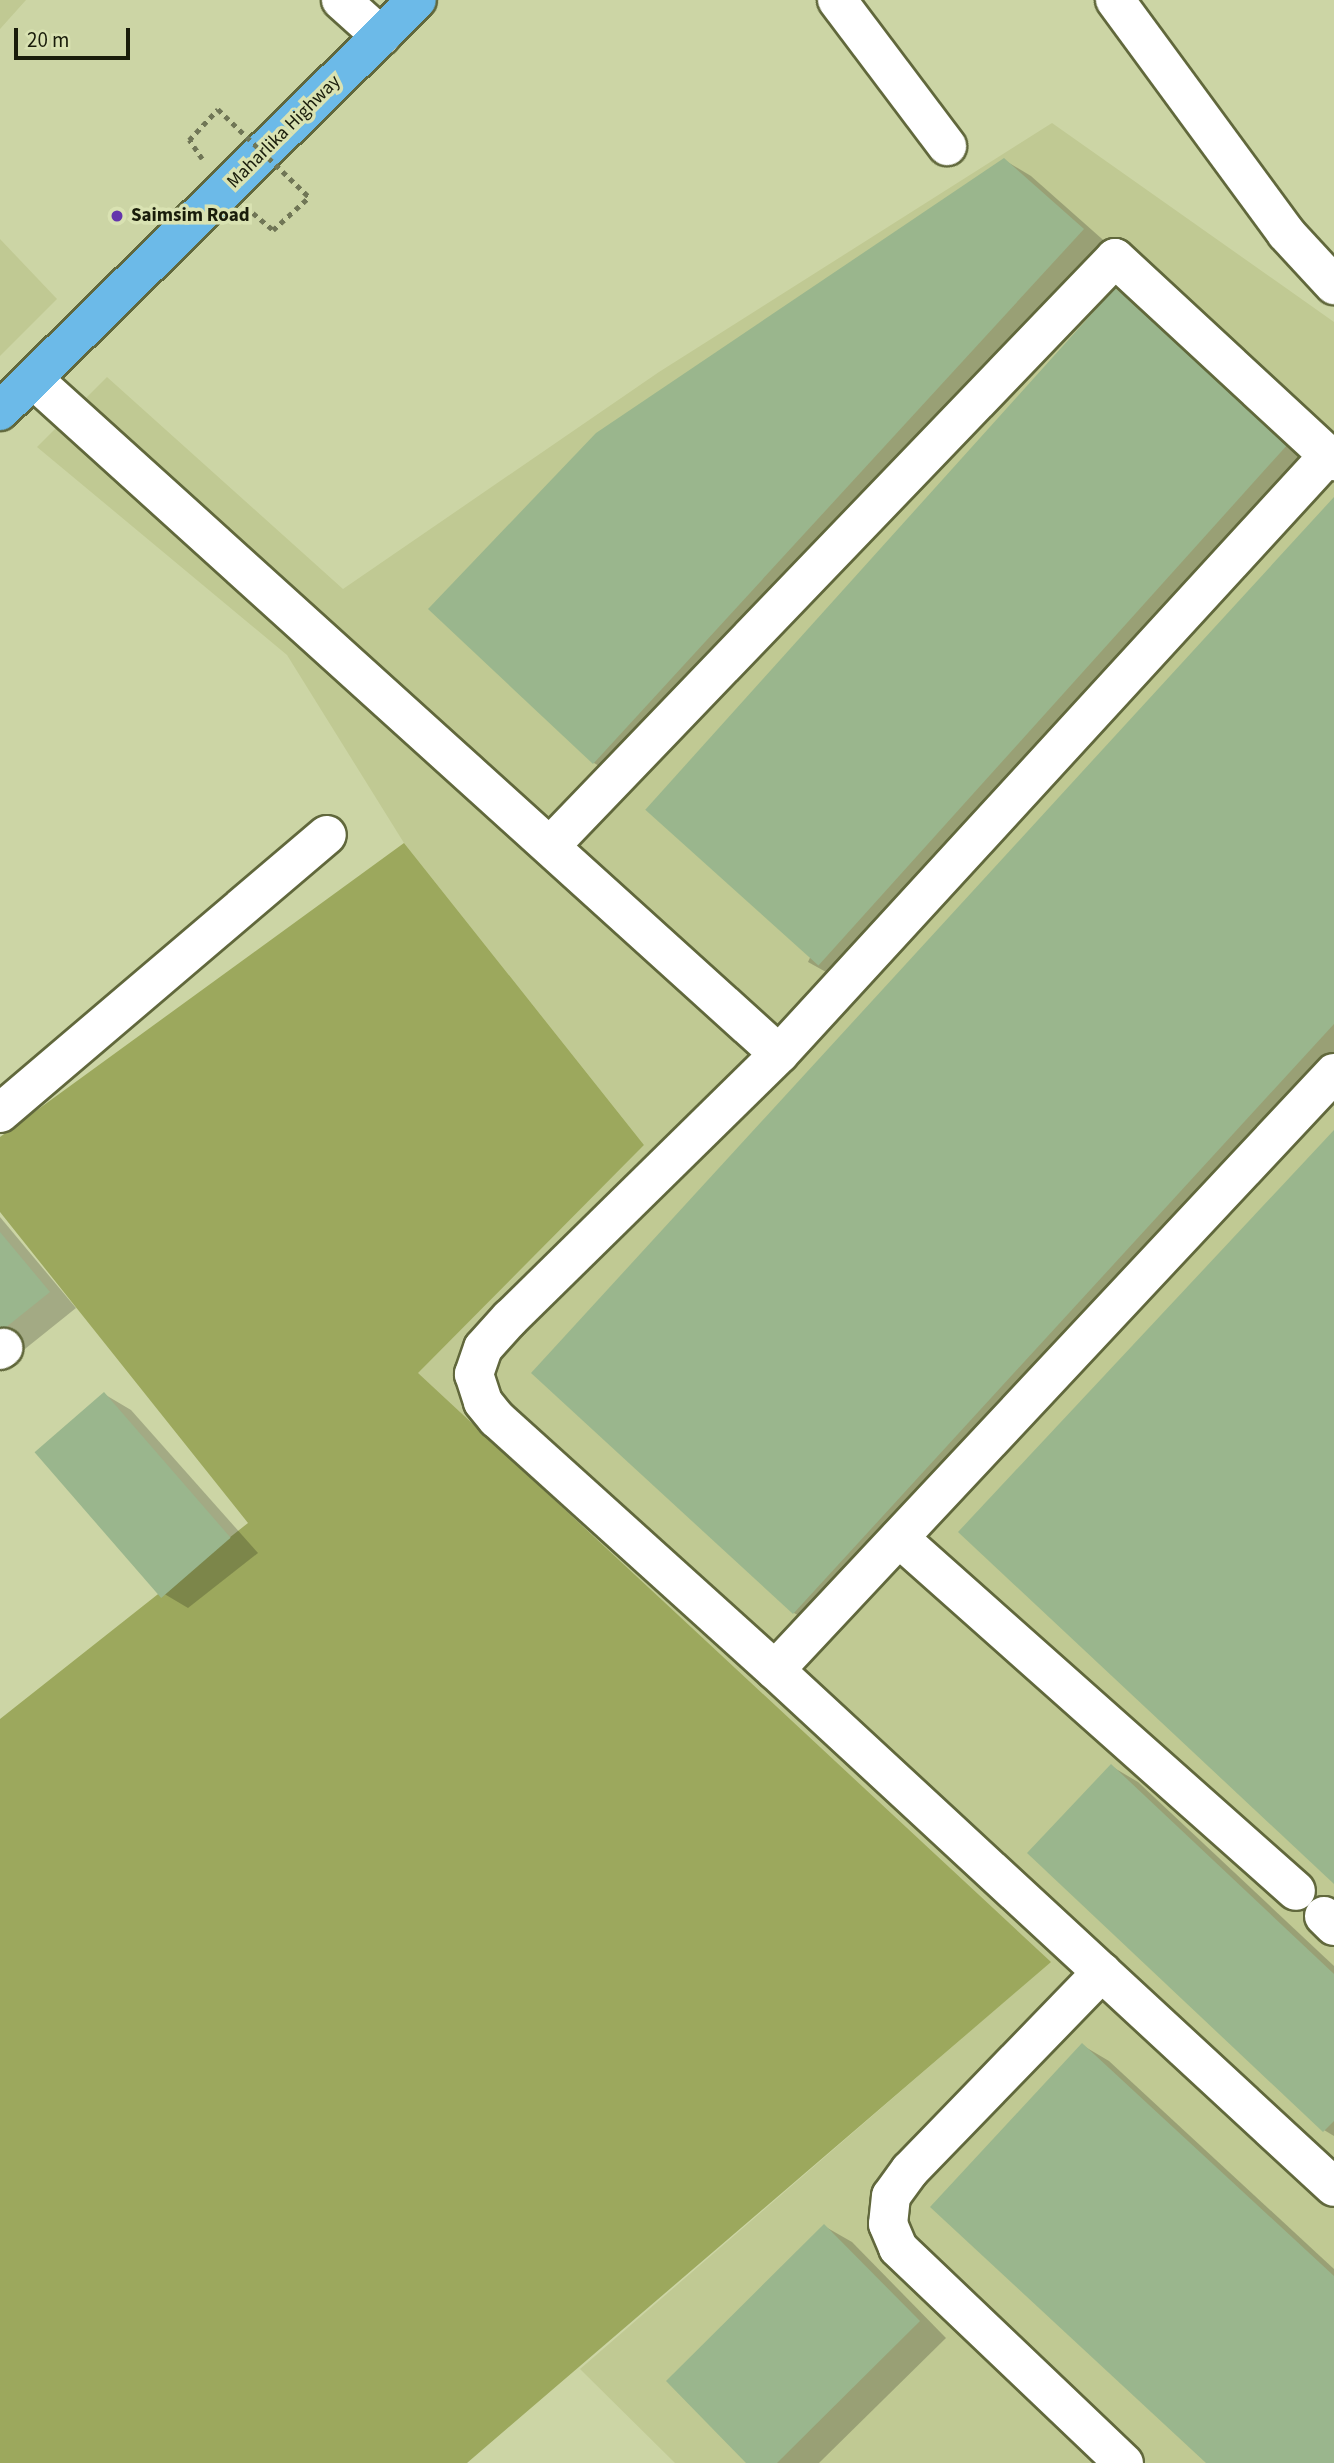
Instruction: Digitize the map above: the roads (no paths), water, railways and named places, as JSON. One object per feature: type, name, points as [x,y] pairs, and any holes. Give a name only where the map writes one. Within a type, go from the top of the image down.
[{"type":"highway","name":"Maharlika Highway","points":[[0,411],[417,0]]},
{"type":"street","points":[[341,0],[381,36]]},
{"type":"street","points":[[837,0],[947,146]]},
{"type":"street","points":[[1115,0],[1286,233],[1334,285]]},
{"type":"street","points":[[551,845],[1115,258],[1331,459],[779,1054],[510,1318],[484,1348],[474,1374],[483,1402],[496,1419],[775,1670],[1334,2188]]},
{"type":"street","points":[[33,379],[779,1054]]},
{"type":"street","points":[[0,1113],[327,835]]},
{"type":"street","points":[[775,1670],[1334,1073]]},
{"type":"street","points":[[899,1538],[1296,1891]]},
{"type":"street","points":[[1102,1972],[910,2170],[891,2196],[888,2224],[898,2248],[1124,2463]]},
{"type":"place","name":"Saimsim Road","points":[[117,216]]}]
